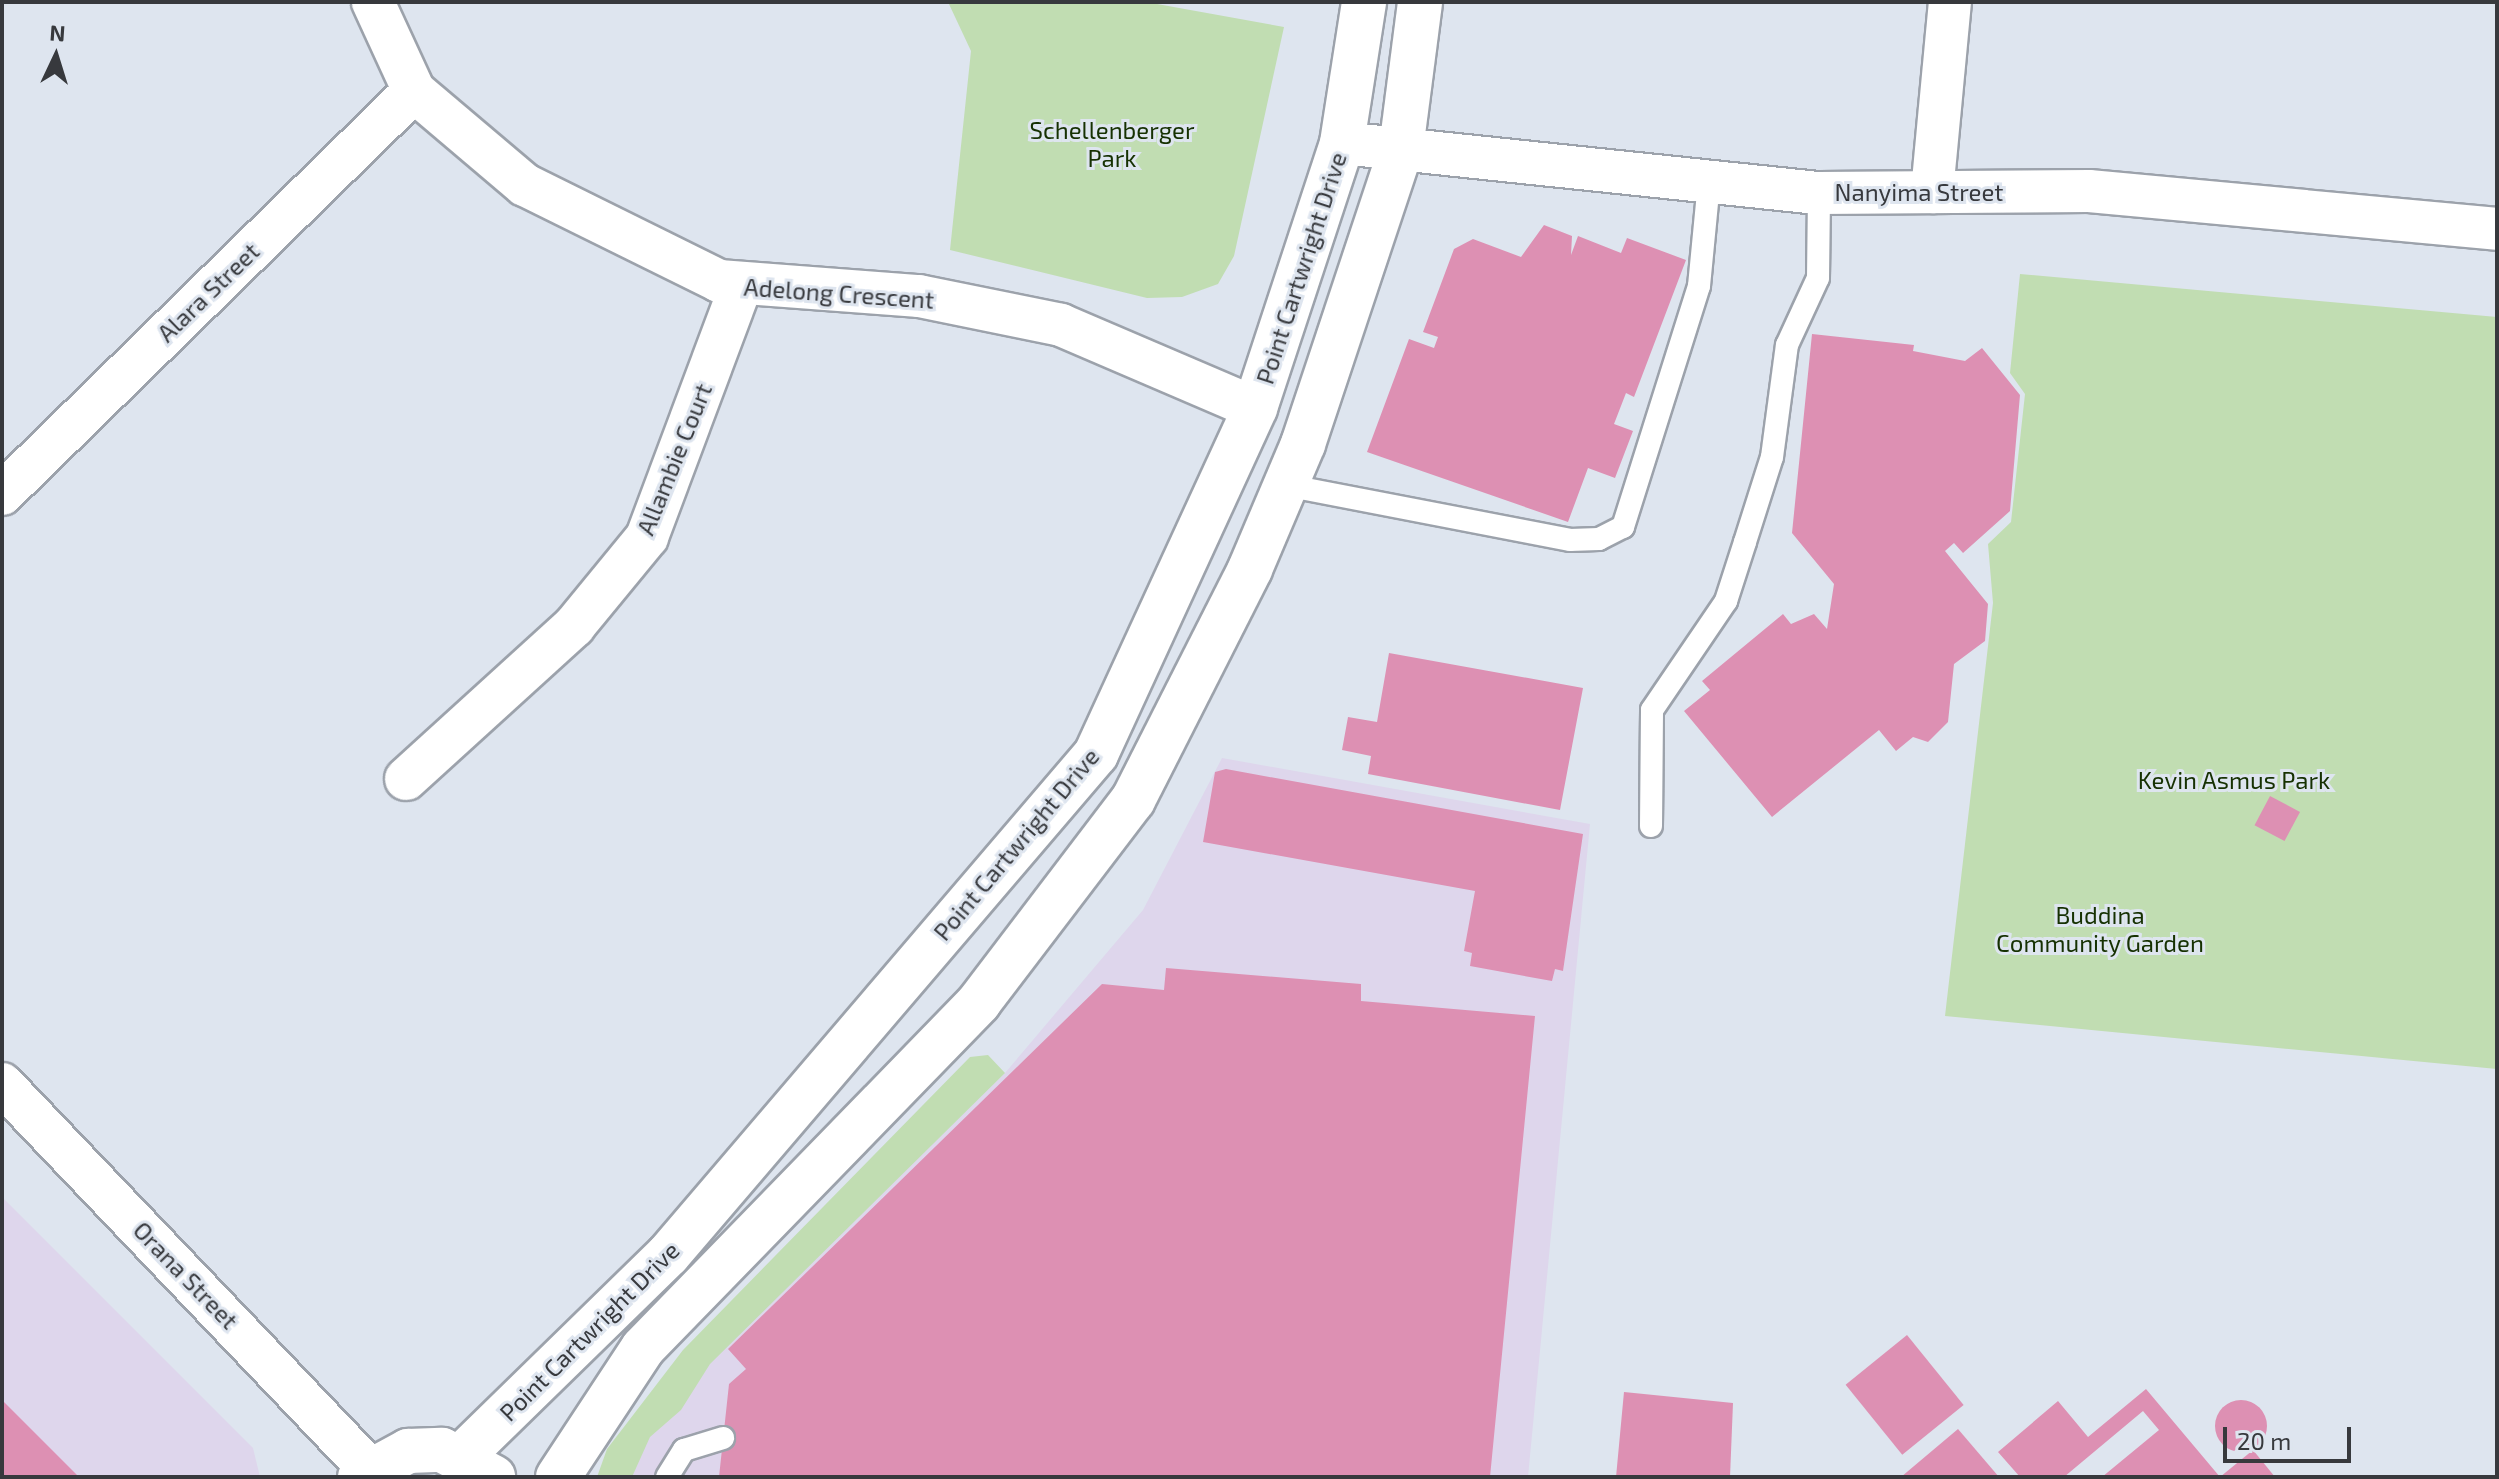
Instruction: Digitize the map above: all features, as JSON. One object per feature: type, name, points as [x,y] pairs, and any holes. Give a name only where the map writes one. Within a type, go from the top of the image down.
[{"type":"main road","name":"Point Cartwright Drive","points":[[477,1466],[668,1255],[1096,754],[1255,408],[1342,143],[1364,2]]},
{"type":"main road","name":"Point Cartwright Drive","points":[[558,1477],[661,1327],[979,1002],[1133,800],[1285,485],[1401,149],[1420,2]]},
{"type":"main road","points":[[364,1473],[408,1451],[477,1466]]},
{"type":"street","name":"Adelong Crescent","points":[[373,2],[414,91],[525,185],[740,288],[919,296],[1061,325],[1255,408]]},
{"type":"street","points":[[1932,192],[1950,2]]},
{"type":"street","name":"Alara Street","points":[[2,494],[414,91]]},
{"type":"street","name":"Nanyima Street","points":[[1342,143],[1819,193],[2089,191],[2497,229]]},
{"type":"street","name":"Allambie Court","points":[[406,779],[574,626],[647,537],[740,288]]},
{"type":"street","name":"Orana Street","points":[[2,1084],[364,1473]]},
{"type":"lane","points":[[1285,485],[1570,540],[1599,539],[1623,527],[1699,286],[1709,182]]},
{"type":"lane","points":[[1651,826],[1652,710],[1726,601],[1772,457],[1787,345],[1818,278],[1819,193]]},
{"type":"lane","points":[[667,1477],[684,1450],[723,1438]]},
{"type":"shaded area","points":[[1222,758],[1590,824],[1528,1477],[606,1477],[709,1364],[1005,1073],[1143,910]]},
{"type":"shaded area","points":[[2,1197],[253,1448],[260,1477],[2,1477]]},
{"type":"green space","name":"Schellenberger Park","points":[[948,2],[1146,2],[1284,27],[1234,256],[1218,284],[1182,297],[1147,298],[950,250],[971,51]]},
{"type":"green space","name":"Kevin Asmus Park","points":[[2020,274],[2497,317],[2497,1069],[1945,1016],[1993,603],[1988,544],[2011,522],[2025,394],[2010,373]]},
{"type":"green space","points":[[988,1055],[1005,1073],[710,1364],[681,1410],[650,1437],[632,1477],[597,1477],[607,1449],[683,1350],[970,1057]]},
{"type":"building","points":[[1544,225],[1572,236],[1571,255],[1578,236],[1621,253],[1627,238],[1686,260],[1634,397],[1626,393],[1614,424],[1633,431],[1615,478],[1588,468],[1568,522],[1367,452],[1409,339],[1434,348],[1438,337],[1423,332],[1454,249],[1473,239],[1521,257]]},
{"type":"building","points":[[1812,334],[1914,345],[1913,351],[1965,361],[1982,348],[2020,395],[2010,511],[1963,553],[1954,543],[1945,551],[1988,604],[1985,641],[1954,664],[1948,722],[1928,742],[1913,737],[1896,751],[1879,730],[1772,817],[1684,711],[1710,690],[1702,681],[1783,614],[1791,624],[1814,614],[1827,629],[1834,584],[1792,533]]},
{"type":"building","points":[[1389,653],[1583,688],[1560,810],[1368,774],[1371,756],[1342,750],[1348,717],[1377,722]]},
{"type":"building","points":[[1226,769],[1583,834],[1563,971],[1555,969],[1552,981],[1470,966],[1472,953],[1464,951],[1475,891],[1203,842],[1215,772]]},
{"type":"building","points":[[2270,796],[2300,812],[2285,841],[2255,825]]},
{"type":"building","points":[[1166,968],[1361,984],[1361,1001],[1535,1016],[1490,1477],[719,1477],[729,1384],[746,1369],[728,1349],[1102,984],[1164,990]]},
{"type":"building","points":[[1907,1335],[1964,1405],[1902,1455],[1846,1385]]},
{"type":"building","points":[[2146,1389],[2220,1477],[2102,1477],[2159,1430],[2143,1411],[2064,1477],[2020,1477],[1998,1452],[2058,1401],[2088,1437]]},
{"type":"building","points":[[1624,1392],[1733,1403],[1730,1477],[1616,1477]]},
{"type":"building","points":[[2,1400],[79,1477],[2,1477]]},
{"type":"building","points":[[2241,1400],[2259,1408],[2267,1426],[2259,1444],[2241,1452],[2223,1444],[2215,1426],[2223,1408]]},
{"type":"building","points":[[1958,1429],[1999,1477],[1901,1477]]},
{"type":"building","points":[[2253,1450],[2275,1477],[2220,1477]]},
{"type":"park label","name":"Buddina Community Garden","points":[[2100,929]]}]
